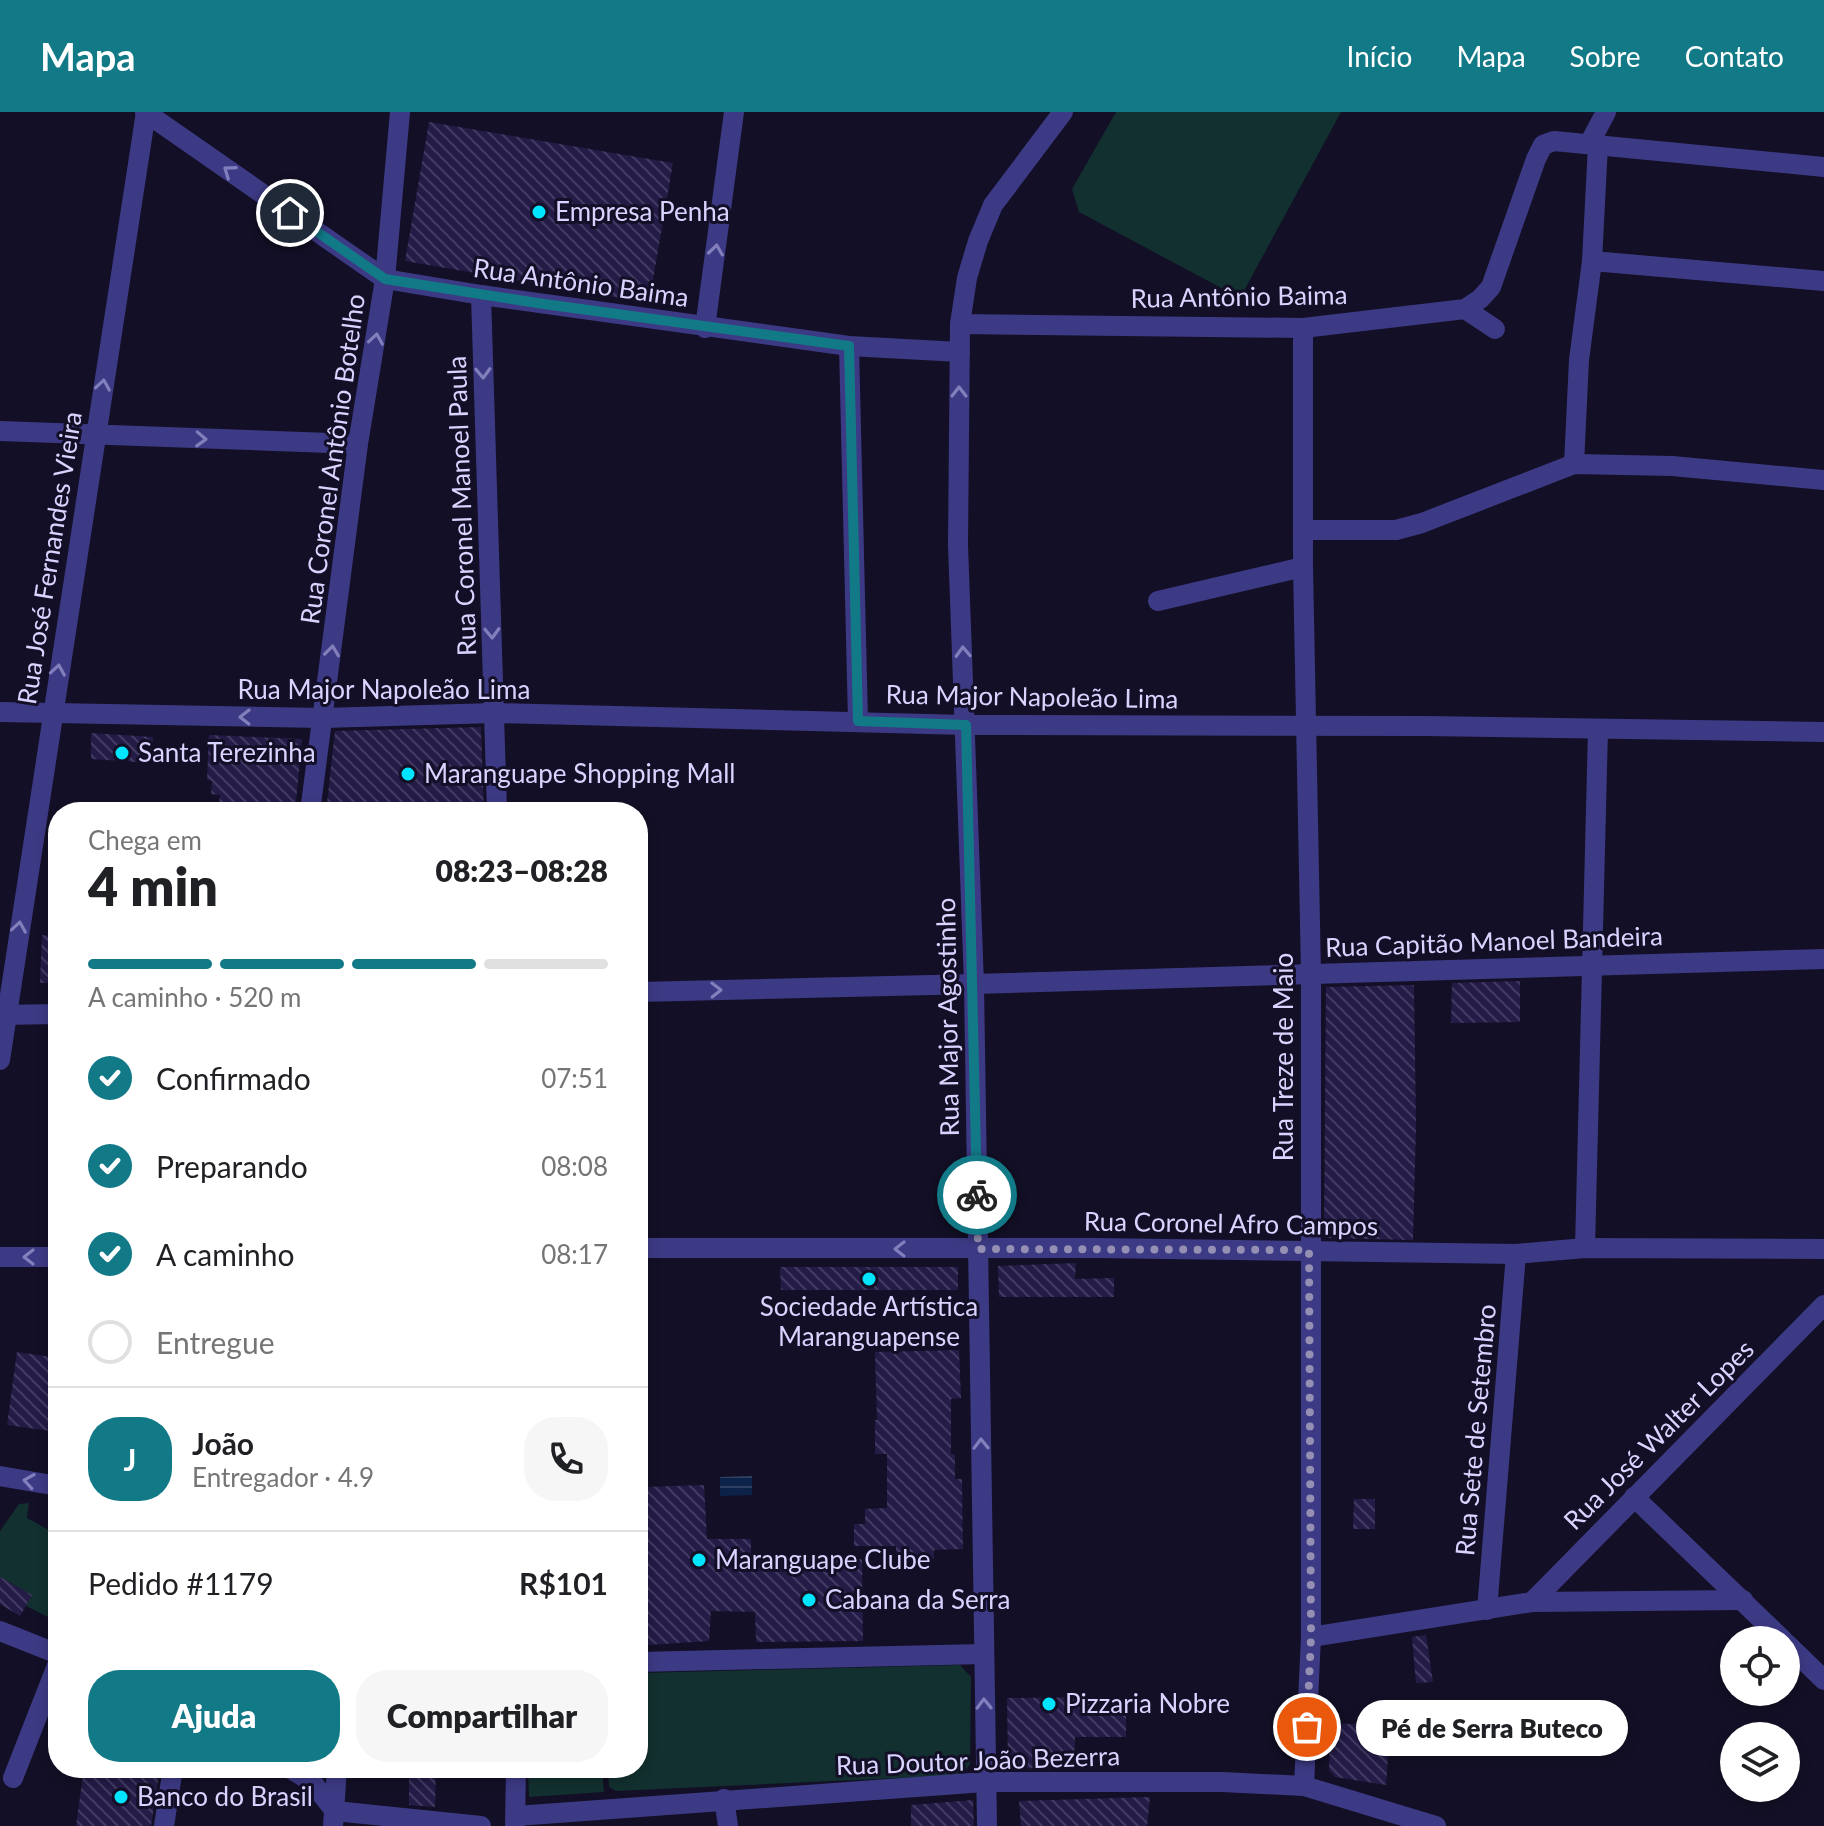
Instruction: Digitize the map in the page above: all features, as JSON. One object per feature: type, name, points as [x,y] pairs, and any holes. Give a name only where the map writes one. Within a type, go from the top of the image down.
[{"type":"street","points":[[146,112],[385,279]]},
{"type":"street","name":"Rua José Fernandes Vieira","points":[[0,1060],[3,1015],[146,112]]},
{"type":"street","name":"Rua Coronel Antônio Botelho","points":[[311,802],[358,444],[385,279],[400,112]]},
{"type":"street","points":[[705,328],[734,112]]},
{"type":"street","name":"Rua Major Agostinho","points":[[987,1826],[974,984],[958,545],[960,324],[967,278],[993,205],[1063,112]]},
{"type":"street","points":[[1574,464],[1579,360],[1592,261],[1593,145],[1606,112]]},
{"type":"street","points":[[1495,329],[1465,309],[1491,287],[1543,145],[1554,141],[1824,167]]},
{"type":"street","points":[[1592,261],[1824,281]]},
{"type":"street","name":"Rua Antônio Baima","points":[[385,279],[705,328],[849,346],[960,352]]},
{"type":"street","name":"Rua Coronel Manoel Paula","points":[[481,295],[497,802]]},
{"type":"street","name":"Rua Antônio Baima","points":[[960,324],[1303,328],[1465,309]]},
{"type":"street","name":"Rua Treze de Maio","points":[[1303,328],[1303,567],[1311,974],[1311,1637],[1304,1786]]},
{"type":"street","points":[[849,346],[858,721]]},
{"type":"street","points":[[0,431],[358,444]]},
{"type":"street","points":[[1305,530],[1396,530],[1422,523],[1574,464],[1672,466],[1824,480]]},
{"type":"street","points":[[1158,601],[1303,567]]},
{"type":"street","name":"Rua Major Napoleão Lima","points":[[0,712],[323,718],[495,713],[966,725],[1824,732]]},
{"type":"street","points":[[1585,1248],[1598,729]]},
{"type":"street","name":"Rua Capitão Manoel Bandeira","points":[[648,992],[1824,959]]},
{"type":"street","points":[[3,1015],[48,1014]]},
{"type":"street","name":"Rua Coronel Afro Campos","points":[[648,1248],[1309,1250],[1516,1254],[1585,1248],[1824,1249]]},
{"type":"street","name":"Rua Sete de Setembro","points":[[1487,1610],[1516,1254]]},
{"type":"street","points":[[0,1257],[48,1257]]},
{"type":"street","name":"Rua José Walter Lopes","points":[[1532,1602],[1824,1305]]},
{"type":"street","points":[[0,1476],[48,1484]]},
{"type":"street","points":[[1634,1497],[1768,1626]]},
{"type":"street","points":[[1311,1637],[1532,1602],[1743,1600]]},
{"type":"street","points":[[0,1631],[48,1653]]},
{"type":"street","points":[[648,1662],[983,1654]]},
{"type":"street","points":[[1800,1657],[1824,1680]]},
{"type":"street","points":[[13,1778],[48,1676]]},
{"type":"street","points":[[164,1826],[171,1778]]},
{"type":"street","points":[[303,1778],[312,1782]]},
{"type":"street","points":[[305,1778],[312,1782],[334,1818]]},
{"type":"street","points":[[334,1818],[336,1778]]},
{"type":"street","points":[[516,1778],[516,1821]]},
{"type":"street","name":"Rua Doutor João Bezerra","points":[[516,1821],[724,1799],[985,1782],[1222,1782],[1304,1786],[1436,1826]]},
{"type":"street","points":[[724,1799],[728,1826]]},
{"type":"street","points":[[334,1818],[481,1826]]},
{"type":"green space","points":[[1116,112],[1341,112],[1240,298],[1079,212],[1072,189]]},
{"type":"green space","points":[[29,1503],[27,1518],[48,1530],[48,1617],[26,1606],[31,1595],[0,1577],[0,1531],[19,1504]]},
{"type":"green space","points":[[960,1665],[971,1677],[970,1764],[962,1775],[616,1791],[609,1787],[609,1778],[648,1778],[648,1673]]},
{"type":"green space","points":[[528,1778],[603,1778],[604,1792],[529,1797]]},
{"type":"water","points":[[752,1476],[752,1495],[720,1496],[720,1477]]},
{"type":"building","name":"Empresa Penha","points":[[429,122],[673,163],[649,303],[405,261]]},
{"type":"building","name":"Maranguape Shopping Mall","points":[[481,727],[484,802],[327,802],[335,731]]},
{"type":"building","name":"Santa Terezinha","points":[[91,733],[153,737],[151,763],[91,759]]},
{"type":"building","points":[[209,735],[302,739],[296,802],[219,802],[220,795],[211,794],[212,781],[207,780]]},
{"type":"building","points":[[42,935],[48,936],[48,983],[40,983]]},
{"type":"building","points":[[1520,981],[1520,1022],[1451,1023],[1452,983]]},
{"type":"building","points":[[1414,985],[1416,1126],[1413,1240],[1324,1238],[1326,987]]},
{"type":"building","points":[[1076,1263],[1075,1279],[1114,1278],[1114,1297],[999,1297],[998,1266]]},
{"type":"building","name":"Sociedade Artística Maranguapense","points":[[780,1267],[958,1267],[958,1290],[781,1290]]},
{"type":"building","points":[[959,1350],[961,1398],[951,1399],[951,1454],[955,1454],[955,1479],[962,1479],[963,1549],[934,1550],[934,1559],[896,1559],[896,1546],[854,1546],[854,1524],[865,1524],[865,1509],[887,1508],[887,1454],[875,1454],[875,1352]]},
{"type":"building","points":[[17,1352],[48,1357],[48,1431],[7,1425]]},
{"type":"building","points":[[704,1485],[707,1539],[751,1539],[751,1557],[862,1559],[863,1641],[756,1642],[755,1612],[711,1611],[709,1641],[648,1645],[648,1487]]},
{"type":"building","points":[[1354,1499],[1375,1499],[1375,1529],[1353,1529]]},
{"type":"building","points":[[0,1577],[32,1595],[20,1616],[0,1604]]},
{"type":"building","points":[[1426,1635],[1433,1682],[1416,1683],[1412,1637]]},
{"type":"building","points":[[1092,1697],[1091,1714],[1126,1713],[1126,1737],[1075,1737],[1074,1769],[1008,1768],[1007,1698]]},
{"type":"building","points":[[1330,1723],[1390,1726],[1386,1785],[1335,1777],[1329,1770]]},
{"type":"building","name":"Banco do Brasil","points":[[83,1778],[158,1778],[151,1826],[76,1826]]},
{"type":"building","points":[[409,1778],[436,1778],[435,1807],[409,1805]]},
{"type":"building","points":[[1150,1797],[1147,1826],[1021,1826],[1019,1801]]},
{"type":"building","points":[[973,1800],[974,1826],[911,1826],[911,1805]]},
{"type":"way so far","points":[[977,1195],[978,1249],[1309,1250],[1311,1637],[1307,1727]]},
{"type":"place","name":"Empresa Penha","points":[[539,212]]},
{"type":"place","name":"Santa Terezinha","points":[[122,753]]},
{"type":"place","name":"Maranguape Shopping Mall","points":[[408,774]]},
{"type":"place","name":"Sociedade Artística Maranguapense","points":[[869,1279]]},
{"type":"place","name":"Maranguape Clube","points":[[699,1560]]},
{"type":"place","name":"Cabana da Serra","points":[[809,1600]]},
{"type":"place","name":"Pizzaria Nobre","points":[[1049,1704]]},
{"type":"place","name":"Pé de Serra Buteco","points":[[1307,1727]]},
{"type":"place","name":"Banco do Brasil","points":[[121,1797]]},
{"type":"route","points":[[290,213],[385,279],[705,328],[849,346],[858,721],[966,725],[977,1195]]}]
